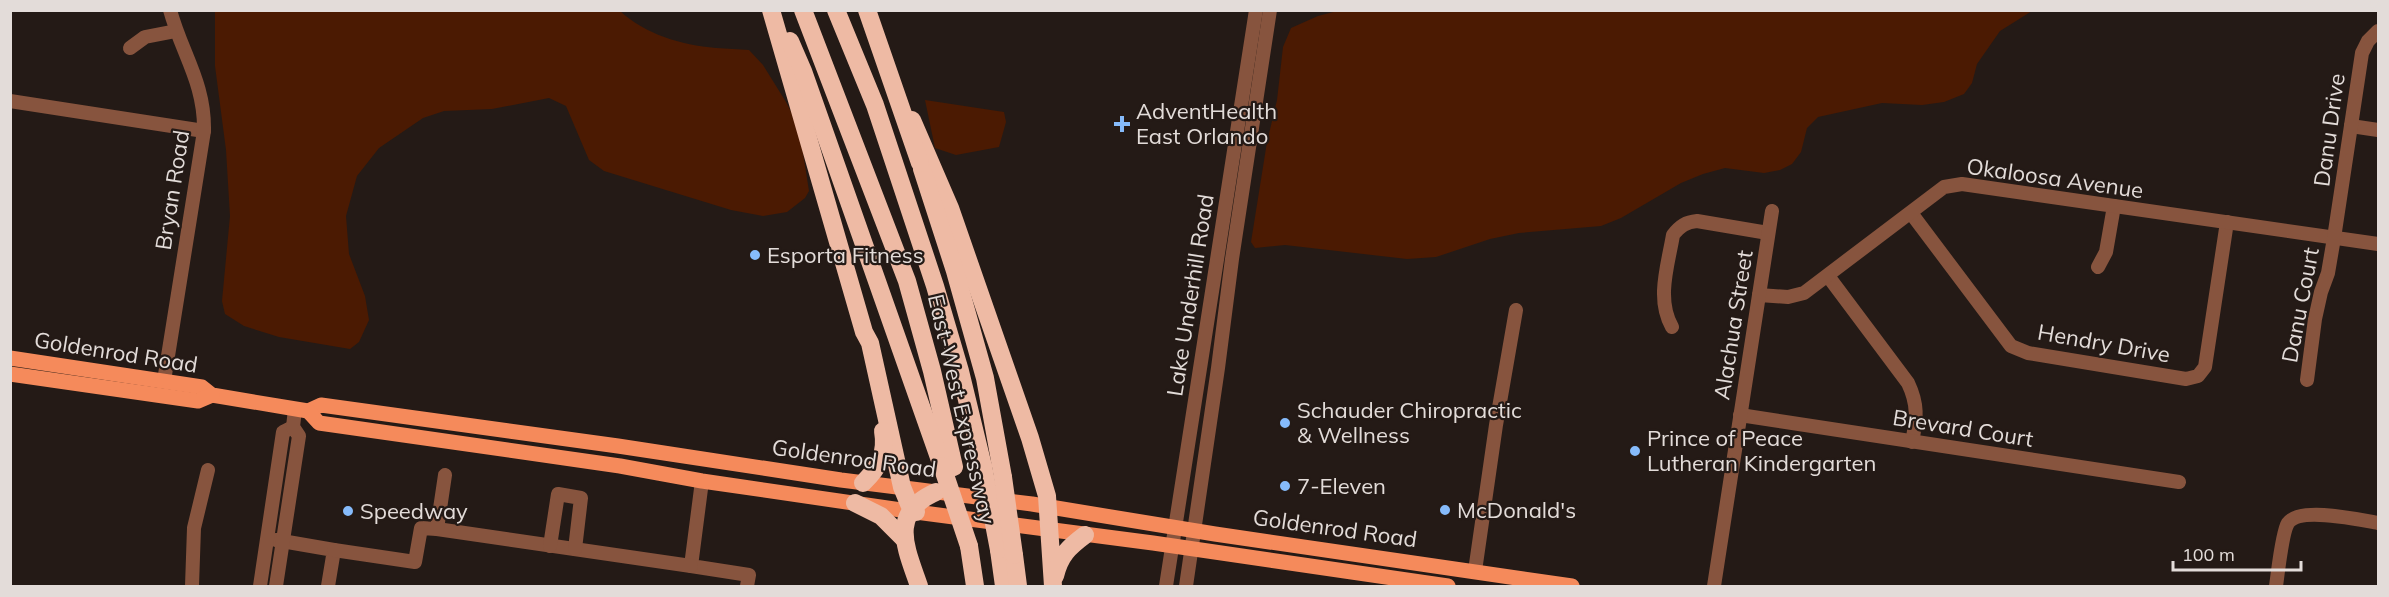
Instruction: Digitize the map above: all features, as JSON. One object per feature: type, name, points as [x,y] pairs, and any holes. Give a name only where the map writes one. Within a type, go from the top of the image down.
[{"type":"highway","points":[[771,10],[864,332],[865,347],[885,442],[877,469],[863,483]]},
{"type":"highway","points":[[776,10],[803,71],[948,466]]},
{"type":"highway","name":"East-West Expressway","points":[[803,10],[907,281],[932,370],[948,466],[969,546],[975,586]]},
{"type":"highway","name":"East-West Expressway","points":[[836,10],[875,105],[935,286],[960,371],[1006,553],[1004,586]]},
{"type":"highway","points":[[860,10],[917,130],[950,208],[1030,438],[1047,496],[1053,586]]},
{"type":"highway","points":[[867,10],[956,272],[985,378],[1004,477],[1006,553],[1018,586]]},
{"type":"highway","points":[[864,332],[870,343],[902,487],[912,510]]},
{"type":"highway","points":[[904,539],[912,510],[924,497],[936,492]]},
{"type":"highway","points":[[855,503],[881,516],[904,539],[919,586]]},
{"type":"highway","points":[[1053,586],[1061,557],[1085,535]]},
{"type":"main road","name":"Goldenrod Road","points":[[10,358],[191,385],[202,387],[212,395],[302,410],[321,405],[618,446],[863,483],[1048,506],[1194,531],[1566,586]]},
{"type":"main road","name":"Goldenrod Road","points":[[10,374],[198,401],[212,395]]},
{"type":"main road","points":[[136,392],[138,388],[145,386],[179,392],[191,385]]},
{"type":"main road","name":"Goldenrod Road","points":[[302,410],[319,423],[665,474],[702,482],[1191,548],[1448,586]]},
{"type":"main road","points":[[665,474],[674,469],[698,467],[705,460]]},
{"type":"main road","points":[[702,482],[705,476],[712,471],[737,465]]},
{"type":"main road","points":[[1424,583],[1442,579],[1458,581],[1475,571]]},
{"type":"main road","points":[[1511,586],[1523,586]]},
{"type":"street","name":"Bryan Road","points":[[164,381],[204,130],[202,95],[170,10]]},
{"type":"street","name":"Lake Underhill Road","points":[[1166,586],[1256,10]]},
{"type":"street","name":"Lake Underhill Road","points":[[1185,586],[1270,10]]},
{"type":"street","points":[[130,48],[145,37],[176,31]]},
{"type":"street","name":"Danu Drive","points":[[2334,238],[2362,53],[2368,41],[2377,31]]},
{"type":"street","points":[[1244,82],[1259,85]]},
{"type":"street","points":[[10,101],[204,130]]},
{"type":"street","points":[[2351,126],[2379,130]]},
{"type":"street","name":"Okaloosa Avenue","points":[[1759,296],[1788,297],[1804,292],[1944,187],[1962,184],[2379,244]]},
{"type":"street","points":[[2098,267],[2106,252],[2114,206]]},
{"type":"street","name":"Alachua Street","points":[[1713,586],[1772,211]]},
{"type":"street","name":"Hendry Drive","points":[[1911,213],[2011,346],[2028,353],[2186,379],[2198,376],[2205,367],[2227,222]]},
{"type":"street","points":[[1672,327],[1665,315],[1663,301],[1673,235],[1679,228],[1688,221],[1697,220],[1768,233]]},
{"type":"street","name":"Danu Court","points":[[2307,381],[2315,319],[2328,273],[2334,238]]},
{"type":"street","points":[[1828,276],[1908,383],[1916,400],[1916,425],[1912,441]]},
{"type":"street","points":[[1475,571],[1496,425],[1516,310]]},
{"type":"street","points":[[260,586],[283,432],[292,427],[302,410]]},
{"type":"street","name":"Brevard Court","points":[[1740,415],[2179,482]]},
{"type":"street","points":[[276,586],[299,436],[292,427]]},
{"type":"street","points":[[192,586],[194,528],[208,470]]},
{"type":"street","points":[[437,530],[445,476]]},
{"type":"street","points":[[691,566],[702,482]]},
{"type":"street","points":[[550,546],[558,494],[581,498],[575,549]]},
{"type":"street","points":[[2276,586],[2285,531],[2289,522],[2297,516],[2310,514],[2379,523]]},
{"type":"street","points":[[267,539],[416,562],[421,528],[749,575],[747,586]]},
{"type":"street","points":[[328,586],[334,549]]},
{"type":"shaded area","points":[[1341,10],[2032,11],[2000,31],[1977,64],[1972,83],[1964,94],[1944,102],[1922,105],[1882,103],[1818,117],[1807,128],[1801,152],[1792,164],[1780,170],[1764,173],[1725,168],[1703,174],[1681,183],[1621,218],[1601,226],[1519,233],[1490,239],[1436,257],[1407,259],[1285,245],[1255,248],[1251,242],[1267,142],[1277,100],[1283,47],[1291,28],[1318,16]]},
{"type":"shaded area","points":[[215,11],[620,11],[652,32],[677,41],[749,50],[763,65],[796,121],[809,191],[805,198],[787,212],[763,216],[731,210],[604,171],[589,160],[566,106],[549,98],[492,109],[444,111],[423,118],[379,148],[357,176],[346,216],[349,254],[365,296],[369,320],[359,342],[350,349],[279,337],[244,326],[225,314],[222,301],[230,216],[226,150],[215,66]]},
{"type":"shaded area","points":[[925,100],[1004,112],[1006,122],[999,147],[956,155],[935,148]]},
{"type":"place","name":"AdventHealth East Orlando","points":[[1122,124]]},
{"type":"place","name":"Esporta Fitness","points":[[755,255]]},
{"type":"place","name":"Schauder Chiropractic & Wellness","points":[[1285,423]]},
{"type":"place","name":"Prince of Peace Lutheran Kindergarten","points":[[1635,451]]},
{"type":"place","name":"7-Eleven","points":[[1285,486]]},
{"type":"place","name":"McDonald's","points":[[1445,510]]},
{"type":"place","name":"Speedway","points":[[348,511]]}]
